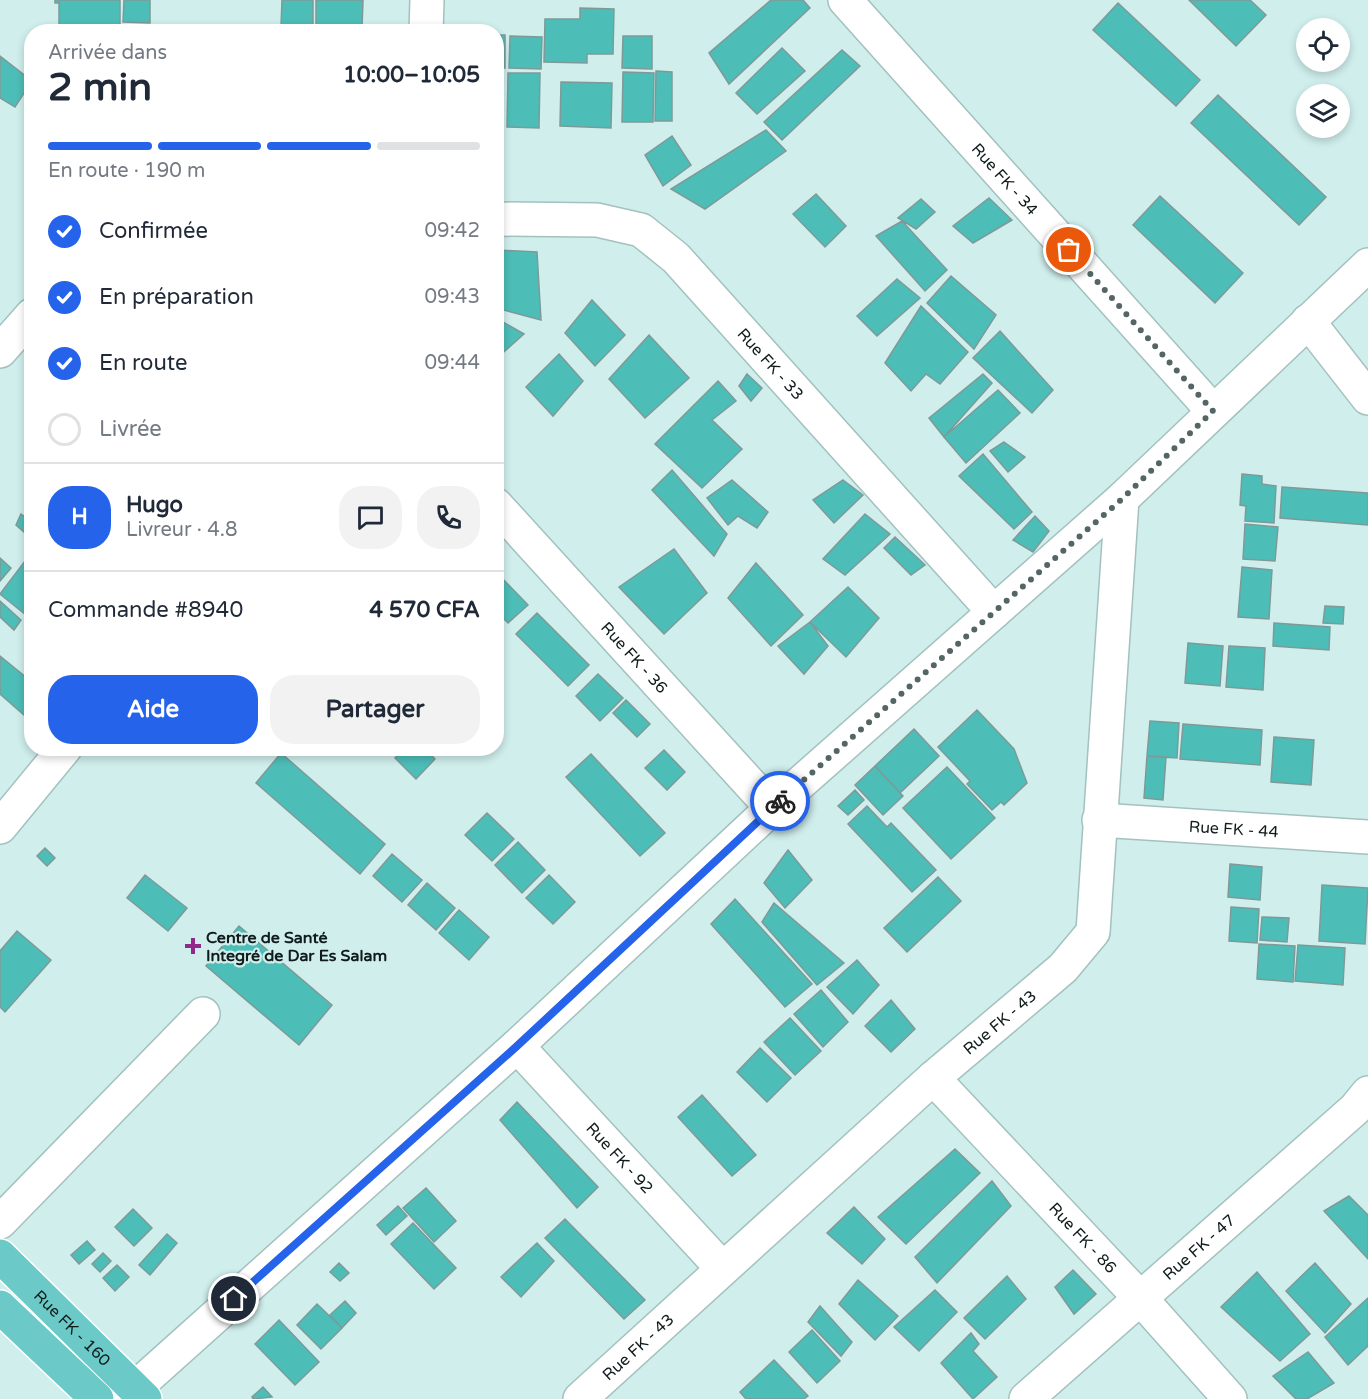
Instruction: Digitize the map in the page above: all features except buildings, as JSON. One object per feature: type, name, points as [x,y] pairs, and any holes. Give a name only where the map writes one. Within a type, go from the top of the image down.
[{"type":"main road","name":"Rue FK - 160","points":[[0,1256],[134,1395]]},
{"type":"main road","points":[[0,1307],[97,1399]]},
{"type":"street","points":[[426,24],[427,0]]},
{"type":"street","name":"Rue FK - 34","points":[[845,0],[1213,411]]},
{"type":"street","name":"Rue FK - 33","points":[[504,219],[597,220],[640,230],[676,258],[994,612]]},
{"type":"street","points":[[134,1395],[517,1046],[772,808],[1122,499],[1368,265]]},
{"type":"street","points":[[1308,321],[1368,398]]},
{"type":"street","points":[[0,351],[24,324]]},
{"type":"street","name":"Rue FK - 43","points":[[580,1399],[933,1078],[1063,968],[1093,932],[1122,499]]},
{"type":"street","name":"Rue FK - 36","points":[[504,514],[772,808]]},
{"type":"street","points":[[0,827],[58,756]]},
{"type":"street","name":"Rue FK - 44","points":[[1099,820],[1368,837]]},
{"type":"street","points":[[0,1222],[203,1014]]},
{"type":"street","name":"Rue FK - 92","points":[[517,1046],[722,1268]]},
{"type":"street","name":"Rue FK - 86","points":[[933,1078],[1141,1299],[1230,1399]]},
{"type":"street","name":"Rue FK - 47","points":[[1026,1399],[1141,1299],[1368,1094]]},
{"type":"way so far","points":[[780,801],[1122,499],[1213,411],[1069,250]]},
{"type":"place","name":"Centre de Santé Integré de Dar Es Salam","points":[[193,946]]},
{"type":"route","points":[[234,1299],[517,1046],[780,801]]}]
